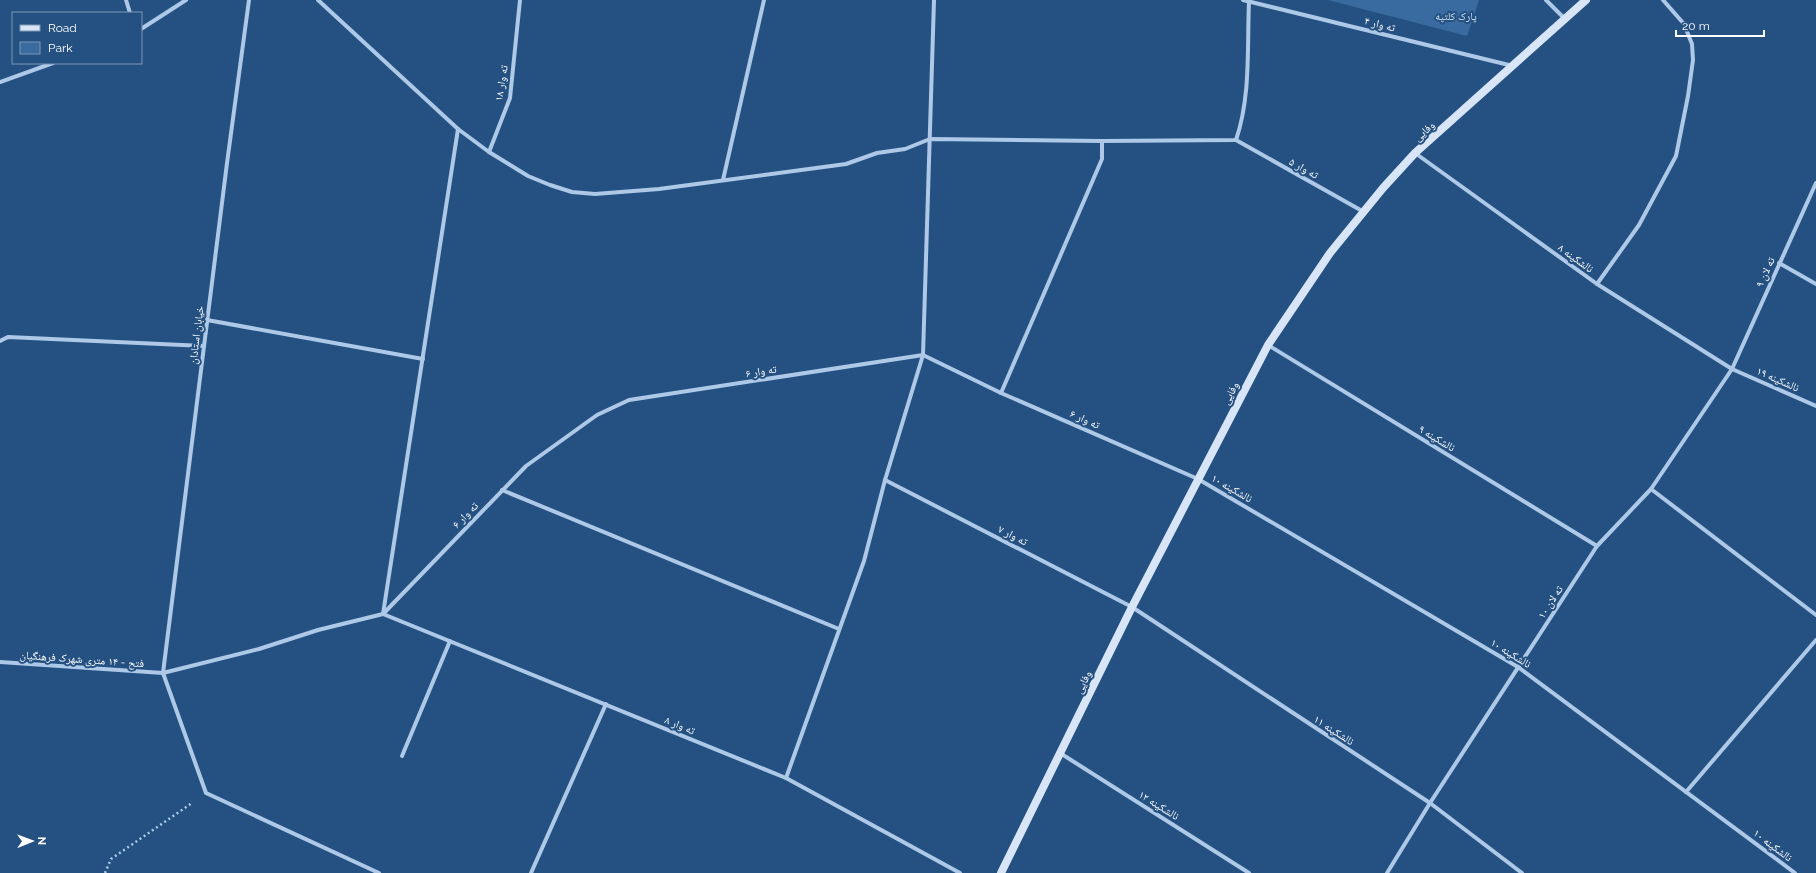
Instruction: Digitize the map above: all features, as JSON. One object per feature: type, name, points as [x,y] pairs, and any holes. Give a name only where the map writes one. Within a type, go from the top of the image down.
[{"type":"street","points":[[126,0],[130,12]]},
{"type":"street","points":[[142,28],[186,0]]},
{"type":"street","name":"خیابان استادان","points":[[163,673],[249,0]]},
{"type":"street","points":[[318,0],[458,129],[488,152],[528,176],[550,186],[572,192],[595,194],[659,189],[846,164],[877,154],[905,149],[930,139],[1102,141],[1236,140],[1243,120],[1245,100],[1249,1]]},
{"type":"street","name":"ته وار ۱۸","points":[[488,152],[510,98],[520,0]]},
{"type":"street","points":[[723,180],[764,0]]},
{"type":"street","points":[[786,778],[864,561],[885,480],[923,355],[934,0]]},
{"type":"street","name":"ته وار ۴","points":[[1243,0],[1513,66]]},
{"type":"street","points":[[1546,0],[1565,19]]},
{"type":"street","name":"وفایی","points":[[1001,873],[1132,607],[1268,345],[1330,254],[1383,188],[1415,153],[1586,0]]},
{"type":"street","points":[[1597,284],[1639,225],[1676,156],[1688,96],[1693,60],[1692,44],[1684,24],[1663,0]]},
{"type":"street","points":[[0,82],[50,64]]},
{"type":"street","points":[[383,614],[458,129]]},
{"type":"street","name":"ته وار ۵","points":[[1236,140],[1364,212]]},
{"type":"street","points":[[1001,393],[1102,159],[1102,141]]},
{"type":"street","name":"نالشکینه ۸","points":[[1415,153],[1597,284],[1732,369]]},
{"type":"street","name":"ته لان ۹","points":[[1651,489],[1732,369],[1816,183]]},
{"type":"street","points":[[1779,263],[1816,284]]},
{"type":"street","points":[[207,320],[423,359]]},
{"type":"street","points":[[0,341],[8,337],[204,346]]},
{"type":"street","name":"نالشکینه ۹","points":[[1268,345],[1597,546]]},
{"type":"street","name":"ته وار ۶","points":[[383,614],[526,466],[597,414],[629,400],[923,355],[1001,393],[1198,479]]},
{"type":"street","name":"نالشکینه ۱۹","points":[[1732,369],[1816,406]]},
{"type":"street","name":"نالشکینه ۱۰","points":[[1198,479],[1518,667],[1795,873]]},
{"type":"street","name":"ته وار ۷","points":[[885,480],[1132,607]]},
{"type":"street","points":[[1651,489],[1816,615]]},
{"type":"street","name":"ته لان ۱۰","points":[[1387,873],[1430,803],[1597,546],[1651,489]]},
{"type":"street","points":[[502,490],[839,629]]},
{"type":"street","name":"نالشکینه ۱۱","points":[[1132,607],[1430,803],[1522,873]]},
{"type":"street","name":"فتح - ۱۴ متری شهرک فرهنگیان","points":[[0,662],[163,673],[259,649],[318,630],[383,614]]},
{"type":"street","name":"ته وار ۸","points":[[383,614],[786,778],[960,873]]},
{"type":"street","points":[[1686,792],[1816,640]]},
{"type":"street","points":[[402,756],[450,641]]},
{"type":"street","points":[[163,673],[206,793],[378,873]]},
{"type":"street","points":[[531,873],[606,704]]},
{"type":"street","name":"نالشکینه ۱۲","points":[[1060,753],[1249,873]]},
{"type":"path","points":[[105,873],[111,859],[206,793]]},
{"type":"green space","name":"پارک کلتپه","points":[[1328,0],[1479,0],[1467,36]]}]
